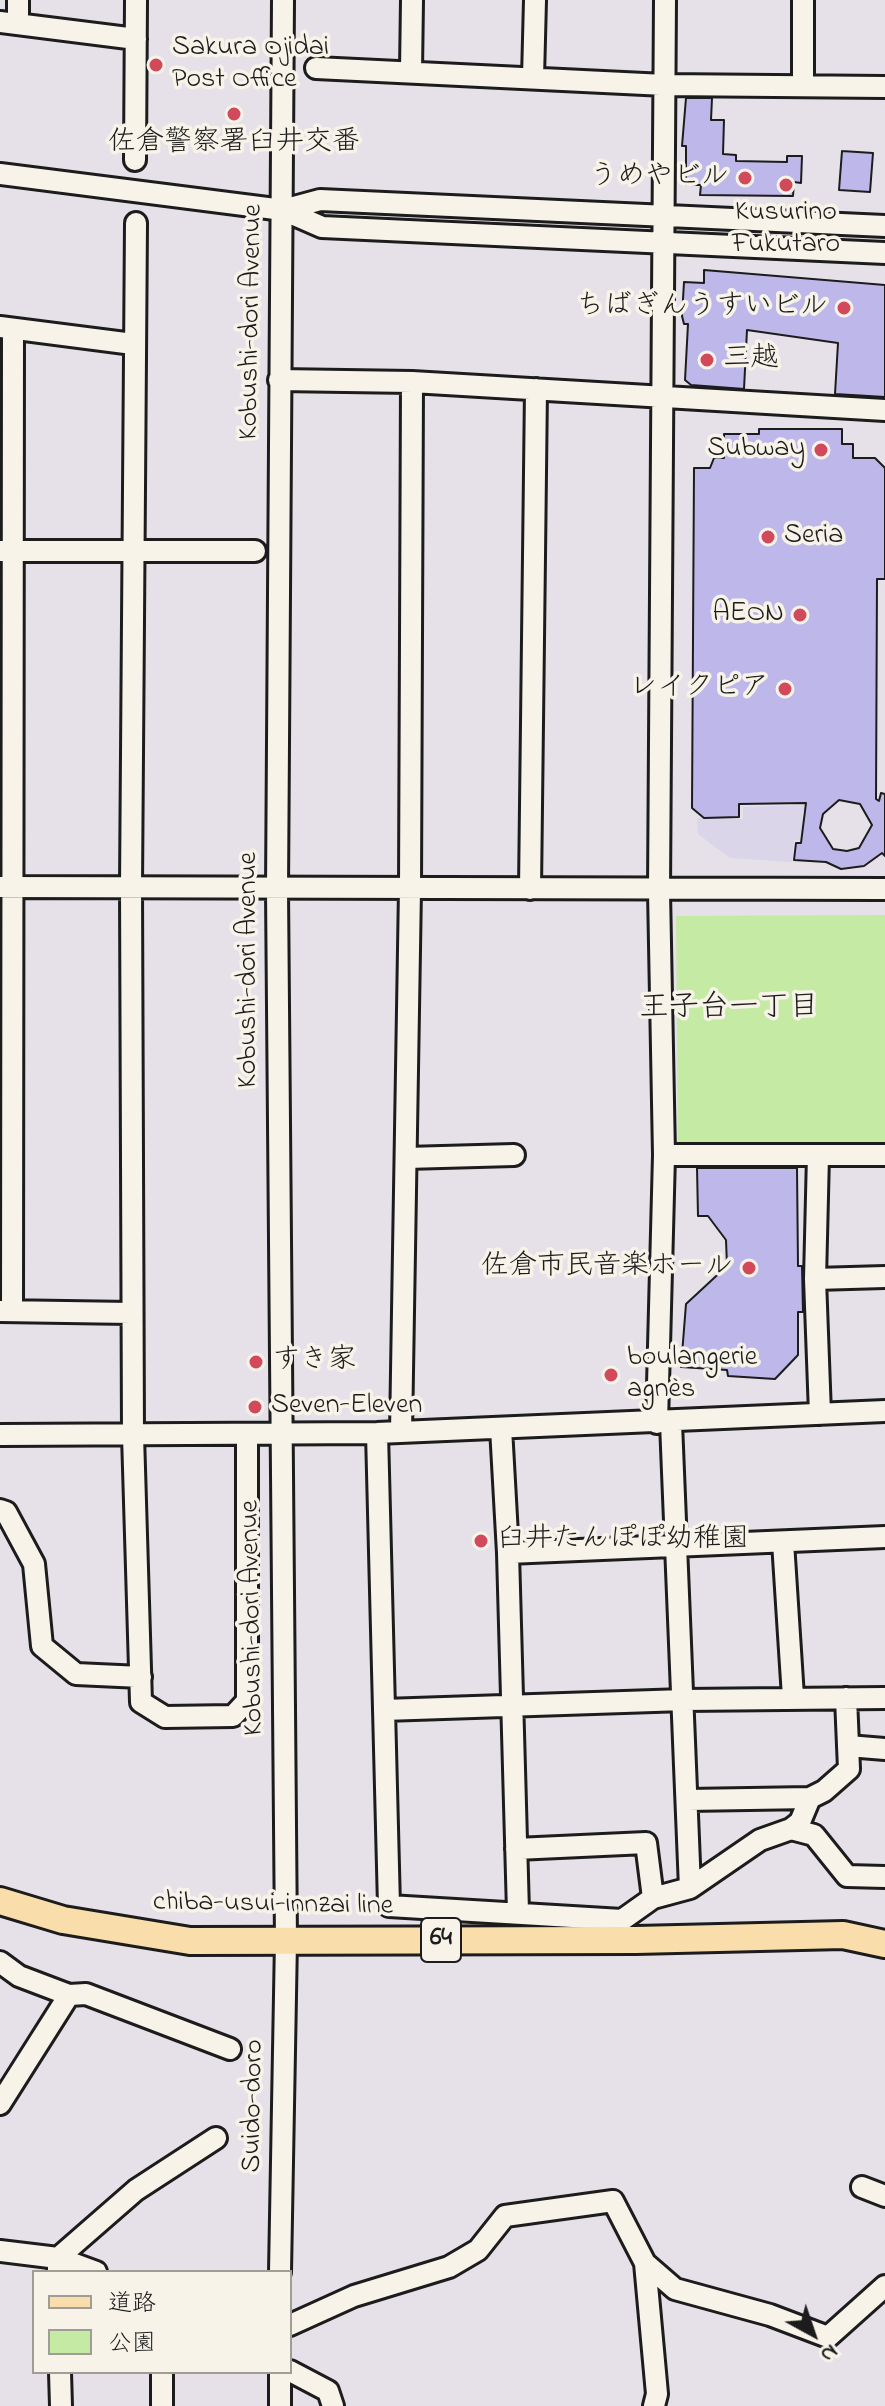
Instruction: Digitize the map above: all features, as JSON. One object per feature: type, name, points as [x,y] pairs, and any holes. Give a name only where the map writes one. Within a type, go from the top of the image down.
[{"type":"main road","name":"chiba-usui-innzai line","points":[[0,1901],[63,1920],[135,1935],[190,1941],[636,1940],[843,1935],[885,1944]]},
{"type":"street","points":[[18,0],[9,23],[136,39]]},
{"type":"street","points":[[135,160],[136,0]]},
{"type":"street","name":"Kobushi-dori Avenue","points":[[283,0],[277,890],[286,1940]]},
{"type":"street","points":[[411,71],[412,0]]},
{"type":"street","points":[[533,78],[535,0]]},
{"type":"street","points":[[665,0],[659,891],[664,1155],[664,1423],[677,1546],[690,1888]]},
{"type":"street","points":[[803,0],[803,86]]},
{"type":"street","points":[[316,68],[665,85],[885,87]]},
{"type":"street","points":[[0,174],[283,210],[322,227],[885,253]]},
{"type":"street","points":[[283,210],[320,200],[662,213],[885,226]]},
{"type":"street","points":[[136,223],[131,886],[133,1435],[141,1702],[165,1717],[233,1716],[247,1701],[247,1434]]},
{"type":"street","points":[[131,1313],[6,1311],[6,328],[133,344]]},
{"type":"street","points":[[279,380],[412,382],[885,410]]},
{"type":"street","points":[[401,1432],[410,889],[412,382]]},
{"type":"street","points":[[530,889],[536,389]]},
{"type":"street","points":[[6,551],[255,551]]},
{"type":"street","points":[[5,887],[659,891],[885,889]]},
{"type":"street","points":[[406,1158],[514,1155]]},
{"type":"street","points":[[664,1155],[885,1155]]},
{"type":"street","points":[[818,1155],[815,1279],[820,1414]]},
{"type":"street","points":[[815,1279],[885,1277]]},
{"type":"street","points":[[0,1435],[377,1433],[664,1423],[885,1411]]},
{"type":"street","points":[[501,1428],[508,1553],[518,1912]]},
{"type":"street","points":[[377,1433],[389,1906],[622,1920],[653,1898],[690,1888],[760,1840],[791,1829],[800,1822],[810,1798],[849,1769],[846,1698]]},
{"type":"street","points":[[0,1510],[6,1512],[34,1564],[42,1646],[76,1674],[141,1677]]},
{"type":"street","points":[[508,1553],[885,1537]]},
{"type":"street","points":[[783,1542],[793,1697]]},
{"type":"street","points":[[384,1710],[793,1697],[885,1698]]},
{"type":"street","points":[[848,1746],[885,1749]]},
{"type":"street","points":[[688,1800],[810,1798]]},
{"type":"street","points":[[791,1829],[814,1835],[847,1876],[885,1877]]},
{"type":"street","points":[[516,1849],[646,1843],[653,1898]]},
{"type":"street","name":"Suido-doro","points":[[280,2270],[286,1940]]},
{"type":"street","points":[[0,1962],[19,1976],[69,1995],[86,1994],[230,2049]]},
{"type":"street","points":[[0,2104],[69,1995]]},
{"type":"street","points":[[58,2265],[136,2190],[216,2138]]},
{"type":"street","points":[[862,2187],[885,2196]]},
{"type":"street","points":[[292,2324],[354,2296],[449,2267],[478,2250],[505,2216],[613,2201],[645,2263],[675,2289],[770,2315],[828,2337],[885,2286]]},
{"type":"street","points":[[0,2251],[85,2270]]},
{"type":"street","points":[[645,2263],[657,2394],[654,2406]]},
{"type":"street","points":[[292,2372],[328,2391],[333,2406]]},
{"type":"street","points":[[60,2374],[61,2406]]},
{"type":"street","points":[[162,2374],[162,2406]]},
{"type":"street","points":[[280,2374],[280,2406]]},
{"type":"shaded area","points":[[807,805],[802,813],[805,841],[794,840],[792,862],[730,858],[698,834],[697,818],[743,819],[743,807]]},
{"type":"green space","points":[[885,915],[885,1146],[678,1149],[676,916]]},
{"type":"building","name":"うめやビル","points":[[686,98],[712,98],[711,120],[724,120],[723,154],[736,155],[736,161],[787,162],[787,156],[802,156],[801,183],[794,182],[793,196],[700,195],[701,185],[686,185],[686,146],[682,146]]},
{"type":"building","points":[[842,151],[873,153],[870,192],[839,190]]},
{"type":"building","points":[[704,270],[885,285],[885,397],[835,394],[838,343],[747,330],[744,389],[691,385],[685,380],[688,324],[684,324],[682,316],[684,282],[704,283]]},
{"type":"building","name":"レイクピア","points":[[759,429],[842,429],[842,444],[853,444],[853,458],[875,458],[885,468],[885,579],[877,579],[876,799],[879,801],[881,793],[885,794],[885,856],[882,853],[864,866],[841,869],[826,862],[794,860],[796,843],[801,843],[806,803],[739,804],[739,817],[704,818],[692,808],[694,468],[710,468],[714,458],[724,458],[724,434],[759,434]],"holes":[[[839,800],[860,804],[872,825],[859,848],[847,851],[833,849],[820,828],[823,814]]]},
{"type":"building","points":[[697,1168],[797,1168],[798,1266],[802,1266],[803,1312],[798,1312],[798,1355],[775,1379],[728,1376],[727,1370],[681,1367],[686,1304],[727,1266],[726,1240],[708,1216],[698,1216]]},
{"type":"place","name":"Sakura Ojidai Post Office","points":[[156,65]]},
{"type":"place","name":"佐倉警察署臼井交番","points":[[234,114]]},
{"type":"place","name":"うめやビル","points":[[745,178]]},
{"type":"place","name":"Kusurino Fukutaro","points":[[786,185]]},
{"type":"place","name":"ちばぎんうすいビル","points":[[844,308]]},
{"type":"place","name":"三越","points":[[707,360]]},
{"type":"place","name":"Subway","points":[[821,450]]},
{"type":"place","name":"Seria","points":[[768,537]]},
{"type":"place","name":"AEON","points":[[800,615]]},
{"type":"place","name":"レイクピア","points":[[785,689]]},
{"type":"place","name":"佐倉市民音楽ホール","points":[[749,1268]]},
{"type":"place","name":"すき家","points":[[256,1362]]},
{"type":"place","name":"boulangerie agnès","points":[[611,1375]]},
{"type":"place","name":"Seven-Eleven","points":[[255,1407]]},
{"type":"place","name":"臼井たんぽぽ幼稚園","points":[[481,1541]]},
{"type":"district","name":"王子台一丁目","points":[[729,1010]]}]
